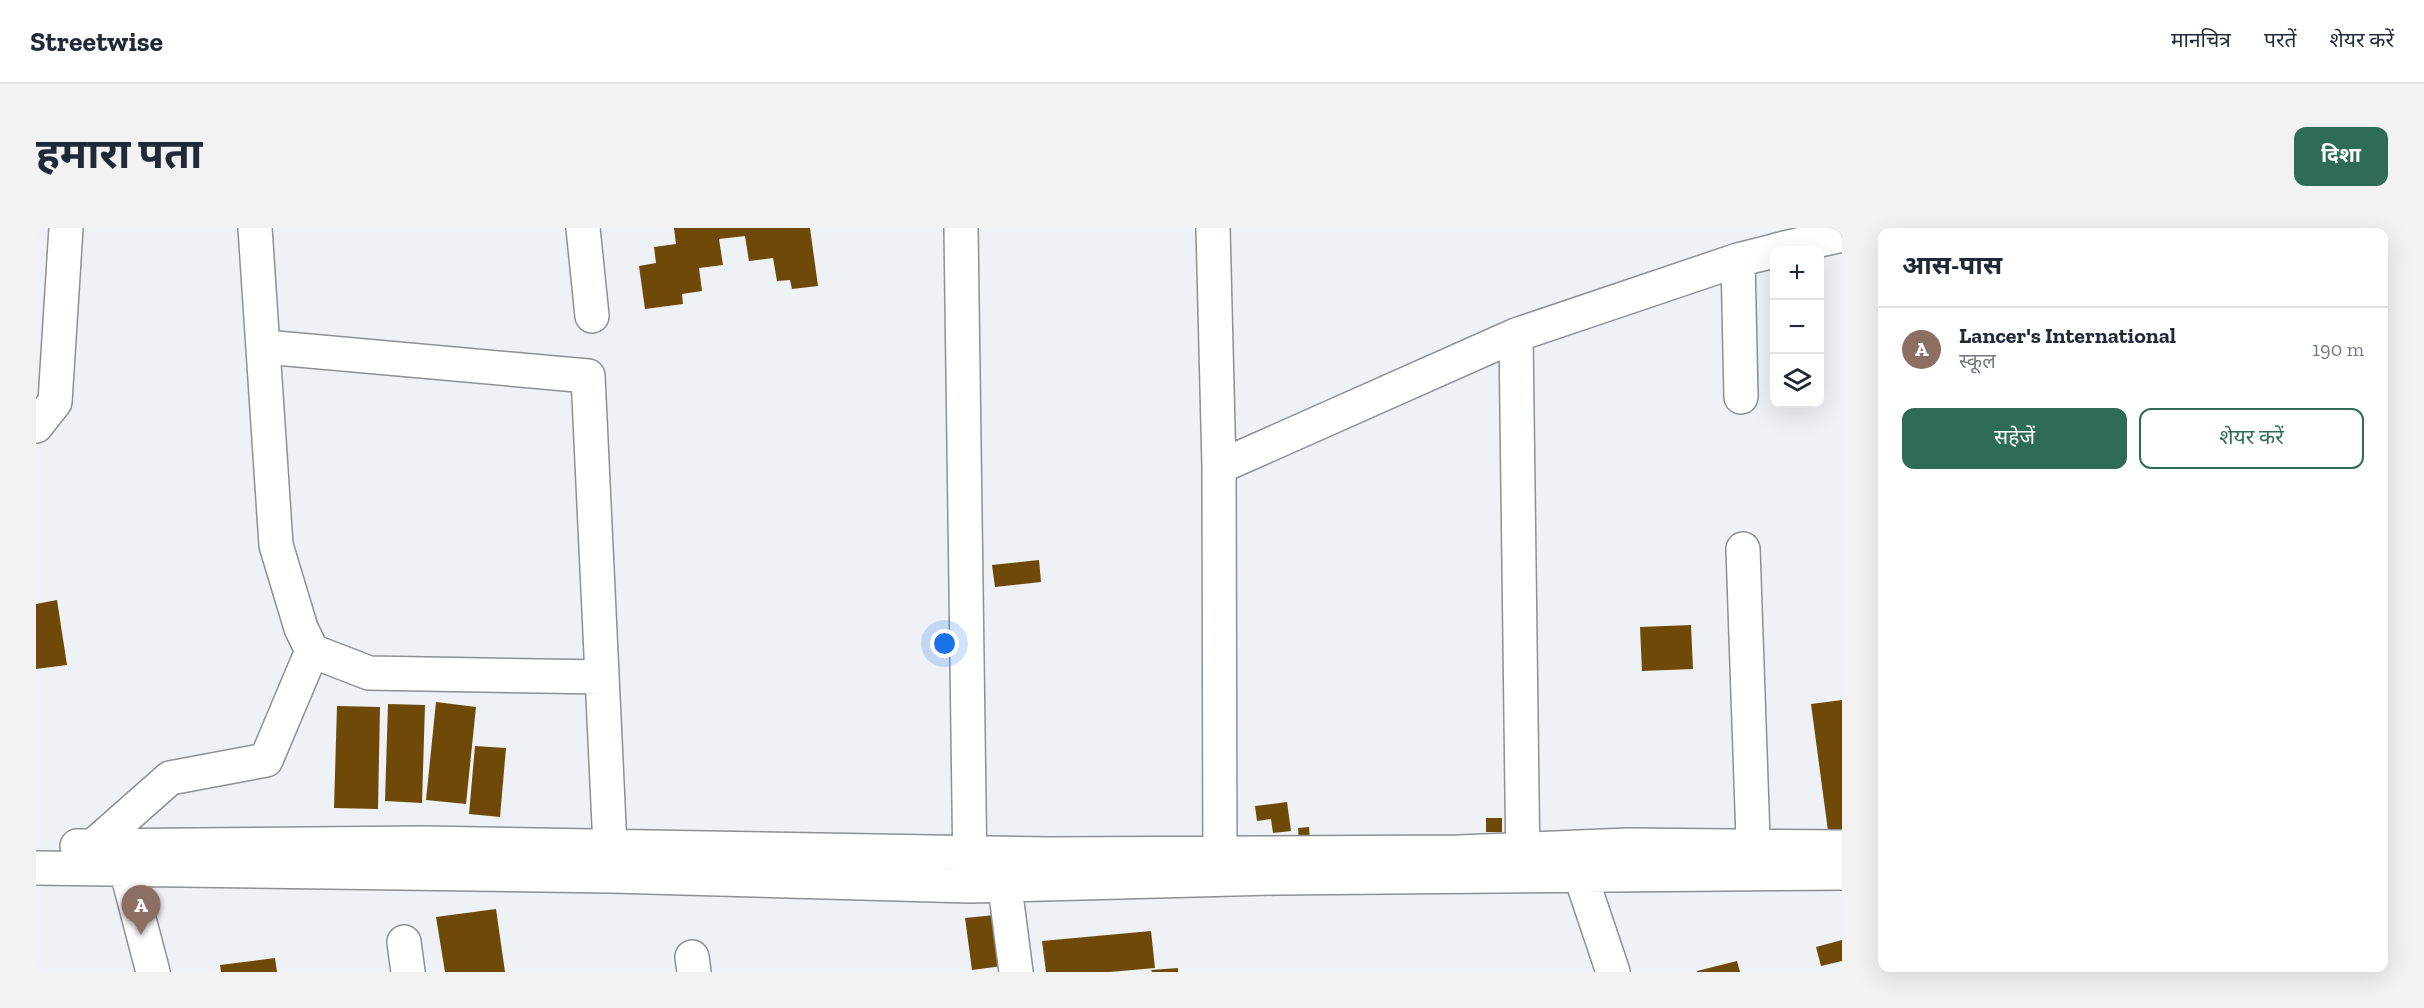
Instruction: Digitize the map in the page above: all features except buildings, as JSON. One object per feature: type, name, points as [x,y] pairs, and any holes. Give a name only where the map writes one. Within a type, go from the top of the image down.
[{"type":"street","points":[[36,426],[55,402],[66,228]]},
{"type":"street","points":[[255,228],[265,347],[276,545],[301,628],[312,651],[369,673],[602,677]]},
{"type":"street","points":[[583,228],[592,316]]},
{"type":"street","points":[[960,228],[985,853],[970,886]]},
{"type":"street","points":[[1213,228],[1219,466],[1220,867]]},
{"type":"street","points":[[1796,246],[1842,235]]},
{"type":"street","points":[[1219,466],[1516,334],[1738,260],[1770,252]]},
{"type":"street","points":[[1738,260],[1741,397]]},
{"type":"street","points":[[1516,334],[1522,862]]},
{"type":"street","points":[[265,347],[588,376],[610,861]]},
{"type":"street","points":[[1743,549],[1754,860]]},
{"type":"street","points":[[93,846],[170,778],[266,760],[312,651]]},
{"type":"street","points":[[36,847],[423,843],[610,861],[970,886],[1005,886],[1220,867],[1522,862],[1628,846],[1754,860],[1842,873]]},
{"type":"street","points":[[1522,862],[1580,874],[1754,860],[1842,848]]},
{"type":"street","points":[[985,853],[1005,886],[1016,972]]},
{"type":"street","points":[[36,868],[126,869],[985,853],[1220,867]]},
{"type":"street","points":[[126,869],[153,972]]},
{"type":"street","points":[[1580,874],[1613,972]]},
{"type":"place","name":"Lancer's International","points":[[141,935]]}]
